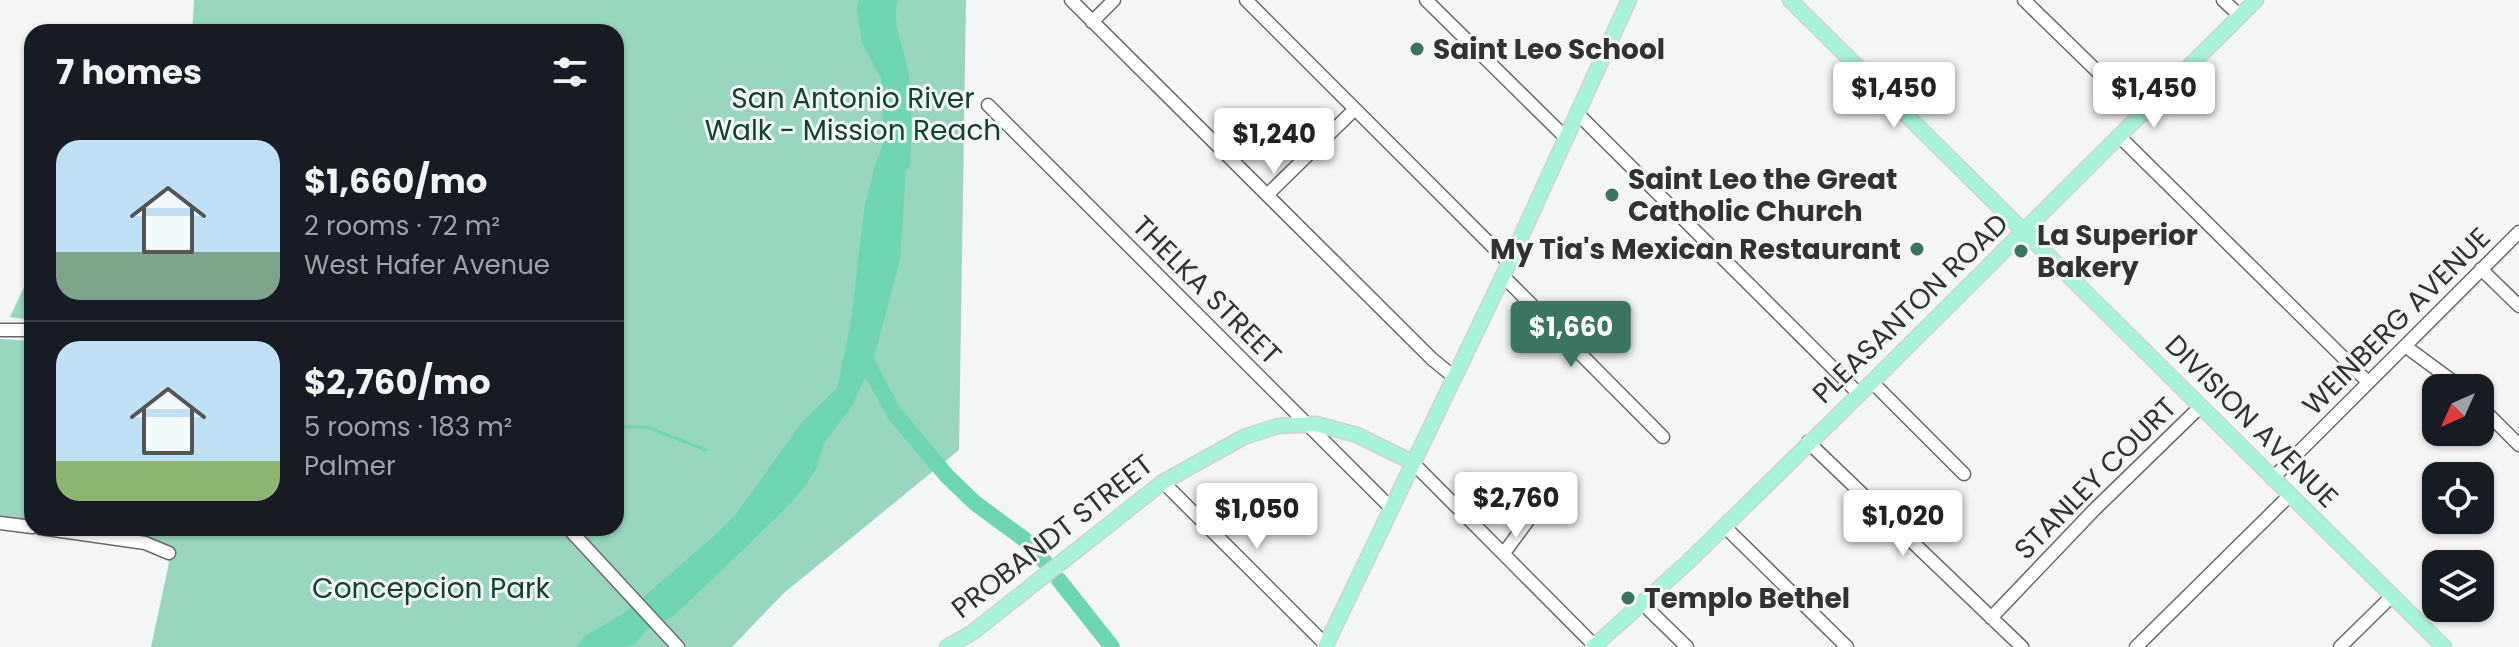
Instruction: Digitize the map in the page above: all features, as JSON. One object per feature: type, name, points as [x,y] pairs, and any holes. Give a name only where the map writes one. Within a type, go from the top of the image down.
[{"type":"main road","points":[[1325,646],[1506,269],[1629,0]]},
{"type":"main road","name":"DIVISION AVENUE","points":[[1790,0],[2444,647]]},
{"type":"main road","name":"PLEASANTON ROAD","points":[[1594,646],[1643,604],[1872,382],[2256,0]]},
{"type":"main road","name":"PROBANDT STREET","points":[[947,647],[973,632],[1163,482],[1244,437],[1278,426],[1306,423],[1333,427],[1357,435],[1412,462]]},
{"type":"street","points":[[1071,0],[1454,377]]},
{"type":"street","points":[[1092,22],[1114,0]]},
{"type":"street","points":[[1246,0],[1355,109],[1663,437]]},
{"type":"street","points":[[1426,0],[1566,138]]},
{"type":"street","points":[[2024,0],[2142,115]]},
{"type":"street","points":[[2223,0],[2240,16]]},
{"type":"street","name":"THELKA STREET","points":[[988,105],[1391,508]]},
{"type":"street","points":[[1267,195],[1355,109]]},
{"type":"street","points":[[1578,114],[1859,394]]},
{"type":"street","points":[[2120,137],[2368,382]]},
{"type":"street","name":"WEINBERG AVENUE","points":[[2273,478],[2519,232]]},
{"type":"street","points":[[2481,269],[2519,306]]},
{"type":"street","points":[[0,330],[24,330]]},
{"type":"street","points":[[2405,346],[2443,374]]},
{"type":"street","points":[[1872,382],[1964,474]]},
{"type":"street","name":"STANLEY COURT","points":[[1991,618],[2093,511],[2200,407]]},
{"type":"street","points":[[2494,420],[2519,445]]},
{"type":"street","points":[[1808,442],[2022,647]]},
{"type":"street","points":[[1412,462],[1594,646]]},
{"type":"street","points":[[1163,482],[1325,646]]},
{"type":"street","points":[[2136,647],[2290,495]]},
{"type":"street","points":[[1504,553],[1540,504]]},
{"type":"street","points":[[0,523],[24,526]]},
{"type":"street","points":[[1724,526],[1847,647]]},
{"type":"street","points":[[96,536],[145,543],[169,553]]},
{"type":"street","points":[[575,536],[678,647]]},
{"type":"street","points":[[2340,647],[2392,596]]},
{"type":"street","points":[[1643,604],[1687,647]]},
{"type":"green space","points":[[194,0],[966,0],[959,450],[784,593],[732,647],[151,647],[169,563],[163,543],[123,536],[624,536],[624,24],[192,24]]},
{"type":"green space","points":[[24,287],[24,319],[10,317]]},
{"type":"green space","points":[[0,339],[24,340],[24,520],[0,516]]},
{"type":"shaded area","points":[[859,0],[898,0],[897,28],[911,98],[910,166],[906,170],[900,260],[873,361],[851,408],[824,443],[816,469],[805,486],[717,575],[672,617],[648,629],[635,644],[625,647],[576,647],[585,636],[626,612],[714,536],[736,514],[802,422],[837,388],[851,322],[864,210],[884,142],[881,78],[862,43],[857,9]]},
{"type":"waterway","points":[[861,352],[894,413],[947,476],[975,503],[1024,539],[1045,562]]},
{"type":"waterway","points":[[624,427],[647,427],[706,450]]},
{"type":"waterway","points":[[1059,580],[1112,647]]},
{"type":"place","name":"Saint Leo School","points":[[1417,49]]},
{"type":"place","name":"Saint Leo the Great Catholic Church","points":[[1612,195]]},
{"type":"place","name":"My Tia's Mexican Restaurant","points":[[1917,249]]},
{"type":"place","name":"La Superior Bakery","points":[[2021,251]]},
{"type":"place","name":"Templo Bethel","points":[[1628,598]]},
{"type":"park label","name":"San Antonio River Walk - Mission Reach","points":[[853,114]]},
{"type":"park label","name":"Concepcion Park","points":[[431,588]]}]
